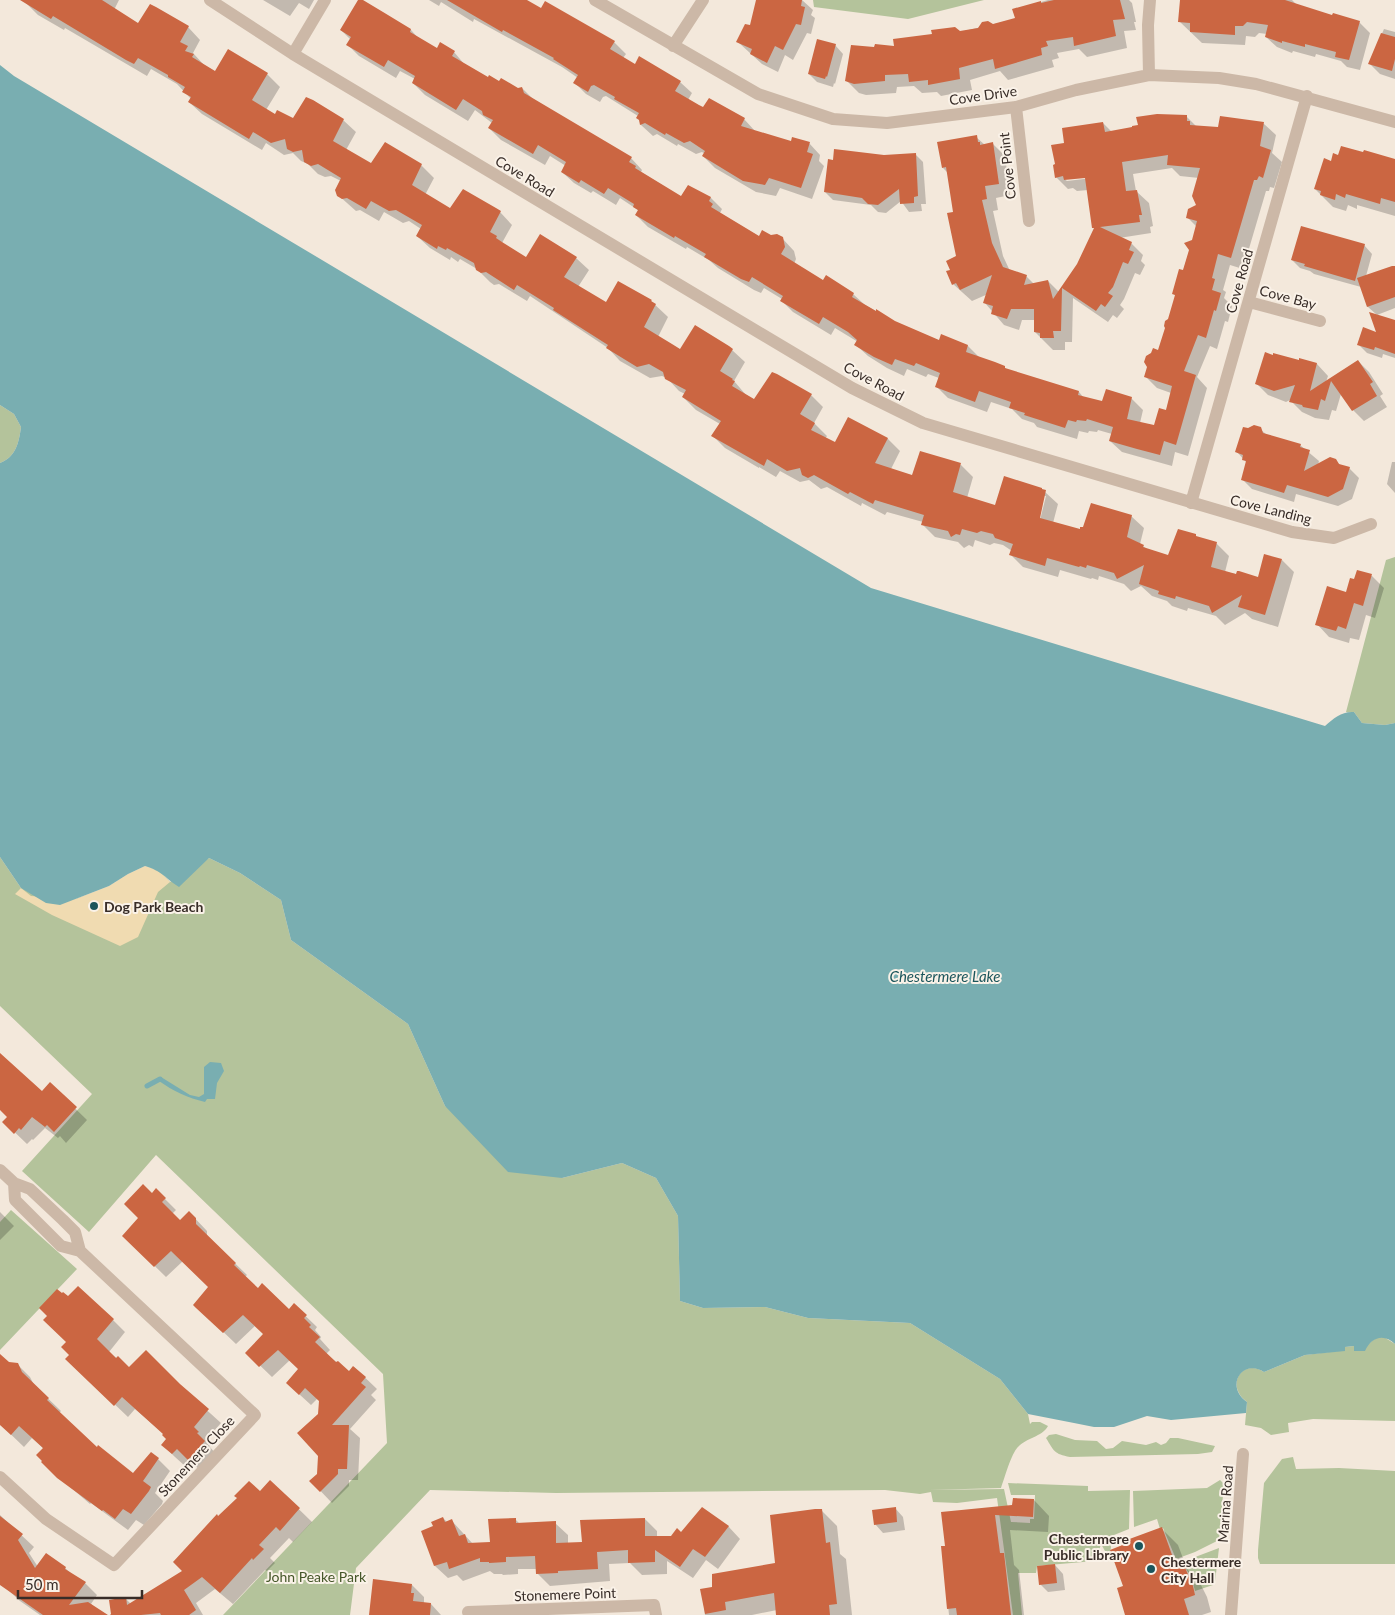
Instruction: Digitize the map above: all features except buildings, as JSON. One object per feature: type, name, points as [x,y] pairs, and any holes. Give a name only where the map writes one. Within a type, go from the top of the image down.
[{"type":"street","name":"Cove Road","points":[[210,0],[293,54],[852,388],[932,426],[1191,503],[1307,96]]},
{"type":"street","points":[[293,54],[325,0]]},
{"type":"street","name":"Cove Drive","points":[[595,0],[758,94],[833,119],[888,123],[1016,107],[1076,90],[1149,75],[1219,78],[1256,84],[1307,96],[1395,122]]},
{"type":"street","points":[[673,46],[703,0]]},
{"type":"street","points":[[1149,75],[1148,25],[1150,0]]},
{"type":"street","name":"Cove Point","points":[[1016,107],[1029,221]]},
{"type":"street","name":"Cove Bay","points":[[1248,302],[1320,321]]},
{"type":"street","name":"Cove Landing","points":[[1191,503],[1292,532],[1334,538],[1371,524]]},
{"type":"street","name":"Stonemere Close","points":[[0,1170],[14,1184],[30,1189],[75,1232],[80,1252]]},
{"type":"street","name":"Stonemere Close","points":[[0,1477],[46,1519],[114,1564],[255,1415],[80,1252],[62,1246],[15,1200],[14,1184]]},
{"type":"street","name":"Marina Road","points":[[1231,1615],[1243,1454]]},
{"type":"street","name":"Stonemere Point","points":[[468,1612],[654,1605],[656,1615]]},
{"type":"green space","points":[[813,0],[984,0],[908,19],[814,7]]},
{"type":"green space","points":[[0,405],[14,414],[21,427],[16,448],[10,457],[0,463]]},
{"type":"green space","points":[[1395,557],[1395,723],[1385,725],[1362,723],[1354,712],[1346,712],[1386,560]]},
{"type":"green space","name":"John Peake Park","points":[[0,857],[21,888],[76,899],[158,870],[170,882],[209,858],[240,873],[281,900],[291,940],[408,1024],[445,1106],[562,1178],[622,1163],[656,1178],[678,1216],[680,1301],[703,1308],[765,1307],[808,1318],[910,1323],[1000,1379],[1028,1414],[1030,1424],[1032,1422],[1040,1422],[1048,1426],[1042,1433],[1021,1444],[1015,1450],[1001,1488],[929,1490],[1004,1489],[1011,1522],[1030,1523],[1030,1519],[1034,1519],[1035,1495],[1011,1495],[1008,1483],[1088,1486],[1088,1491],[1130,1490],[1129,1529],[1109,1537],[1110,1553],[1105,1551],[1101,1544],[1099,1551],[1106,1560],[1037,1566],[1036,1573],[1018,1573],[1022,1615],[1013,1615],[997,1498],[957,1503],[933,1502],[931,1492],[920,1494],[885,1490],[556,1493],[430,1490],[356,1568],[350,1615],[223,1615],[387,1443],[383,1374],[156,1155],[89,1232],[22,1171],[92,1094],[0,1006]]},
{"type":"green space","points":[[11,1210],[77,1269],[0,1350],[0,1222]]},
{"type":"green space","points":[[1377,1337],[1384,1337],[1395,1344],[1395,1421],[1313,1419],[1288,1423],[1289,1432],[1271,1435],[1261,1428],[1245,1425],[1247,1402],[1240,1395],[1237,1388],[1239,1375],[1243,1371],[1249,1368],[1264,1372],[1305,1355],[1345,1350],[1345,1347],[1354,1346],[1354,1351],[1367,1345]]},
{"type":"green space","points":[[1056,1434],[1075,1440],[1097,1441],[1106,1449],[1113,1448],[1122,1441],[1146,1445],[1156,1442],[1161,1445],[1170,1438],[1215,1446],[1212,1452],[1198,1454],[1070,1457],[1055,1451],[1046,1438],[1049,1435]]},
{"type":"green space","points":[[1293,1457],[1296,1469],[1339,1468],[1395,1471],[1395,1564],[1260,1564],[1258,1550],[1264,1483],[1282,1459]]},
{"type":"green space","points":[[1220,1480],[1224,1484],[1219,1540],[1176,1559],[1163,1528],[1160,1529],[1157,1519],[1134,1527],[1133,1491],[1207,1488]]},
{"type":"green space","points":[[1219,1548],[1215,1582],[1213,1585],[1195,1591],[1192,1579],[1182,1562]]},
{"type":"sand","name":"Dog Park Beach","points":[[145,866],[158,870],[170,882],[158,892],[138,937],[120,946],[52,915],[15,894],[21,888],[31,896],[76,899],[109,886]]},
{"type":"water","name":"Chestermere Lake","points":[[0,65],[14,76],[871,588],[1325,726],[1338,716],[1350,712],[1354,712],[1362,723],[1385,725],[1395,723],[1395,1344],[1387,1338],[1378,1338],[1371,1342],[1365,1351],[1354,1351],[1354,1346],[1345,1347],[1345,1351],[1305,1355],[1264,1372],[1256,1369],[1243,1371],[1237,1382],[1237,1389],[1240,1396],[1247,1402],[1246,1413],[1171,1420],[1147,1416],[1114,1427],[1094,1427],[1028,1414],[1000,1379],[910,1323],[808,1318],[765,1307],[703,1308],[680,1301],[678,1216],[656,1178],[622,1163],[562,1178],[508,1172],[445,1106],[408,1024],[291,940],[281,900],[240,873],[209,858],[179,887],[160,872],[145,866],[109,886],[60,905],[46,903],[21,888],[0,857],[0,463],[10,457],[16,448],[21,427],[14,414],[0,405]]},
{"type":"water","points":[[210,1062],[221,1063],[224,1071],[217,1083],[215,1099],[207,1099],[205,1102],[175,1091],[159,1081],[161,1077],[190,1095],[199,1097],[204,1094],[204,1067]]},
{"type":"waterway","points":[[147,1086],[160,1079]]},
{"type":"place","name":"Dog Park Beach","points":[[94,906]]},
{"type":"place","name":"Chestermere Public Library","points":[[1139,1546]]},
{"type":"place","name":"Chestermere City Hall","points":[[1151,1569]]}]
